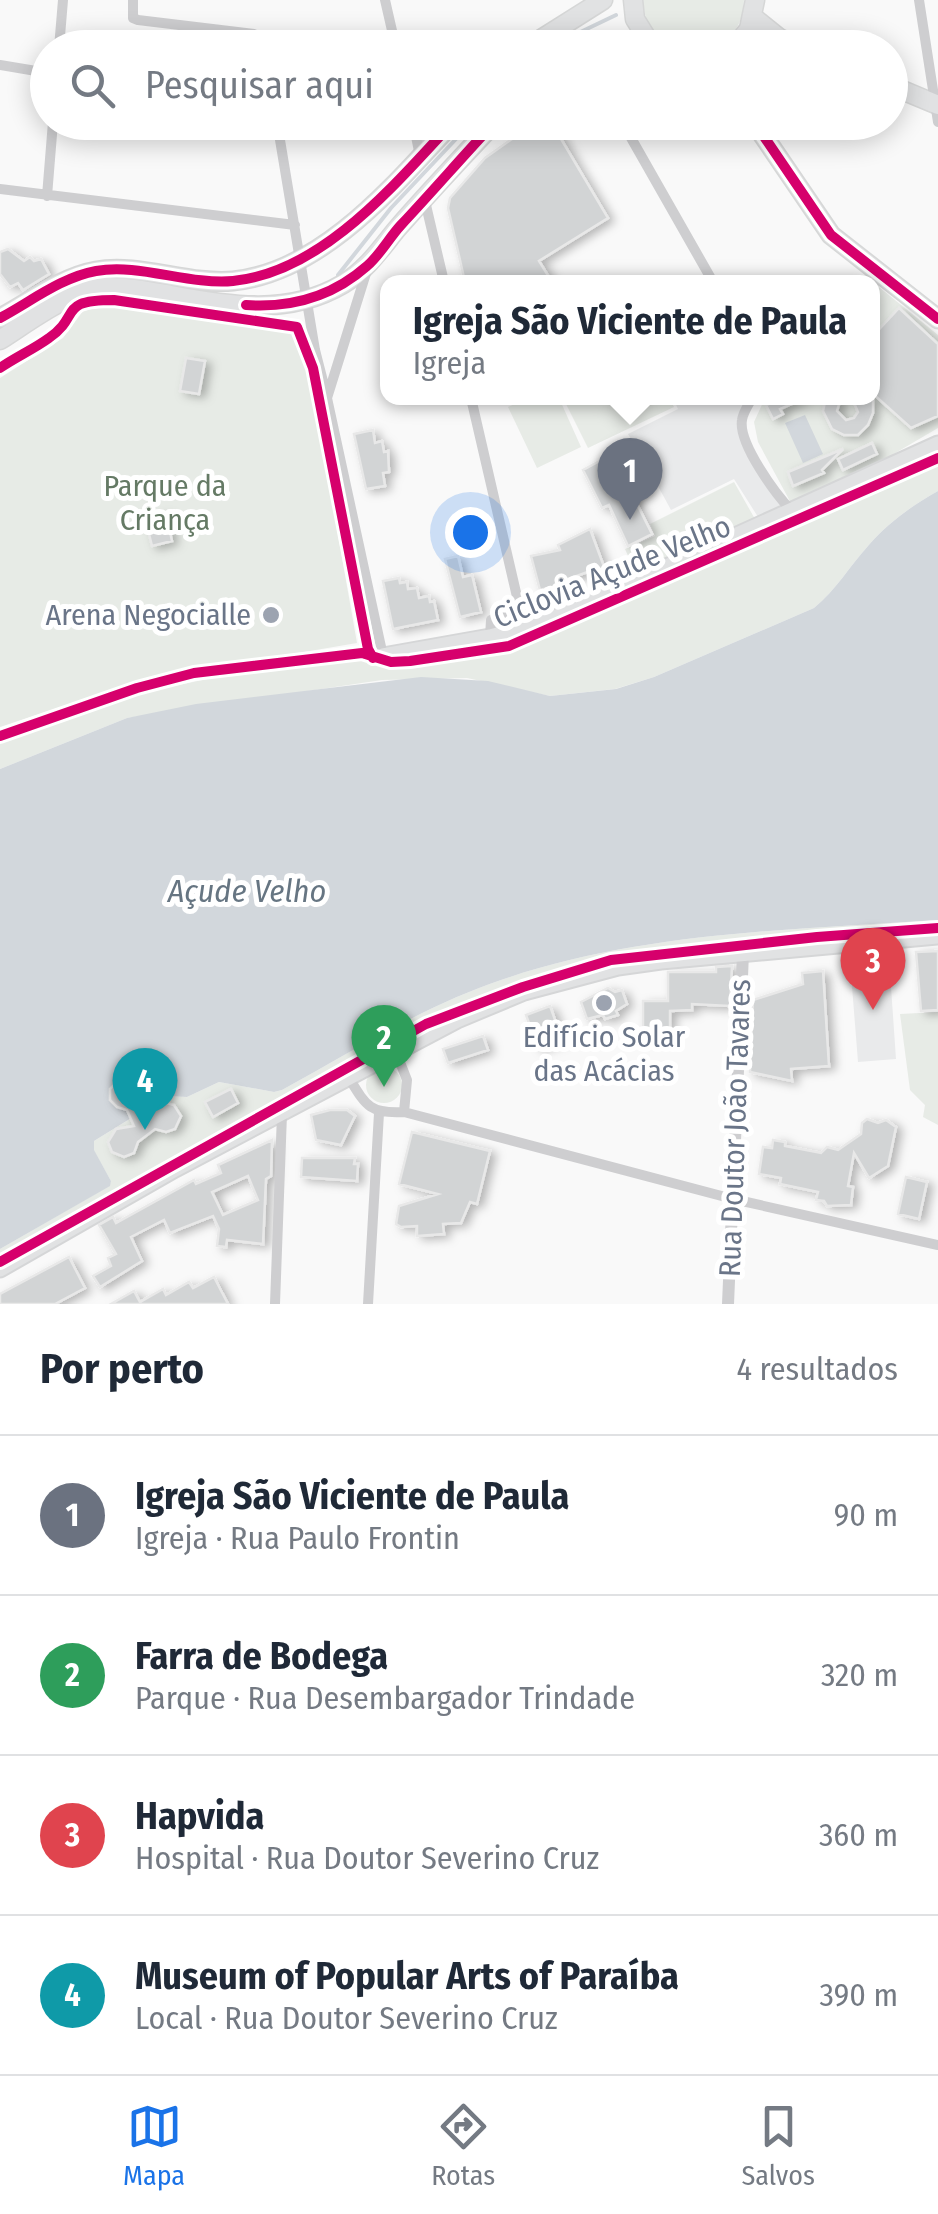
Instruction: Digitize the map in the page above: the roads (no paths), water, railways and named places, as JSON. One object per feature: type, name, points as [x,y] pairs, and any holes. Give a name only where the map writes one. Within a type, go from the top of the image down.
[{"type":"main road","points":[[556,30],[603,0]]},
{"type":"main road","points":[[634,0],[636,19],[642,30]]},
{"type":"main road","points":[[754,8],[772,30]]},
{"type":"main road","points":[[908,95],[937,110]]},
{"type":"main road","points":[[0,318],[93,271],[127,270],[213,281],[260,276],[300,258],[362,216],[436,140]]},
{"type":"main road","points":[[0,340],[79,294],[100,288],[142,290],[230,304],[268,306],[307,300],[344,283],[368,265],[479,140]]},
{"type":"main road","points":[[766,140],[831,235],[938,319]]},
{"type":"main road","points":[[260,276],[266,286],[268,306]]},
{"type":"main road","points":[[383,656],[490,637],[543,623],[938,444]]},
{"type":"main road","points":[[0,1269],[175,1169],[457,1020],[552,984],[632,965],[938,936]]},
{"type":"street","points":[[60,30],[63,0]]},
{"type":"street","points":[[133,0],[133,18],[138,20],[221,30]]},
{"type":"street","points":[[385,0],[392,30]]},
{"type":"street","points":[[919,0],[937,110]]},
{"type":"street","points":[[0,65],[30,70]]},
{"type":"street","points":[[47,196],[52,140]]},
{"type":"street","points":[[280,140],[307,300],[383,656]]},
{"type":"street","points":[[417,140],[420,157]]},
{"type":"street","points":[[632,140],[708,275]]},
{"type":"street","points":[[0,189],[296,225]]},
{"type":"street","points":[[426,201],[442,275]]},
{"type":"street","points":[[327,398],[368,265]]},
{"type":"street","points":[[0,303],[22,307]]},
{"type":"street","points":[[473,405],[524,628]]},
{"type":"street","points":[[748,405],[742,417],[742,432],[770,484],[792,512]]},
{"type":"street","points":[[490,637],[491,620],[521,609]]},
{"type":"street","name":"Rua Doutor João Tavares","points":[[728,1304],[743,953]]},
{"type":"street","points":[[396,1052],[408,1087],[404,1112]]},
{"type":"street","points":[[348,1078],[365,1103],[379,1113],[404,1112],[733,1198],[938,1246]]},
{"type":"street","points":[[368,1304],[379,1113]]},
{"type":"street","points":[[275,1304],[282,1114]]},
{"type":"water","points":[[805,415],[823,454],[803,463],[785,423]]},
{"type":"water","name":"Açude Velho","points":[[938,491],[938,920],[717,936],[554,964],[444,1003],[282,1090],[219,1082],[187,1097],[167,1096],[94,1141],[94,1150],[110,1186],[0,1249],[0,769],[127,718],[196,704],[421,677],[488,681],[550,696],[616,689],[654,677],[814,608],[884,530]]},
{"type":"waterway","points":[[585,30],[616,15]]},
{"type":"waterway","points":[[338,275],[391,208],[455,140]]},
{"type":"place","name":"Igreja São Viciente de Paula","points":[[630,520]]},
{"type":"place","name":"Arena Negocialle","points":[[271,615]]},
{"type":"place","name":"Edifício Solar das Acácias","points":[[604,1003]]},
{"type":"place","name":"Hapvida","points":[[873,1010]]},
{"type":"place","name":"Farra de Bodega","points":[[384,1087]]},
{"type":"place","name":"Museum of Popular Arts of Paraíba","points":[[145,1130]]},
{"type":"park label","name":"Parque da Criança","points":[[165,503]]}]
